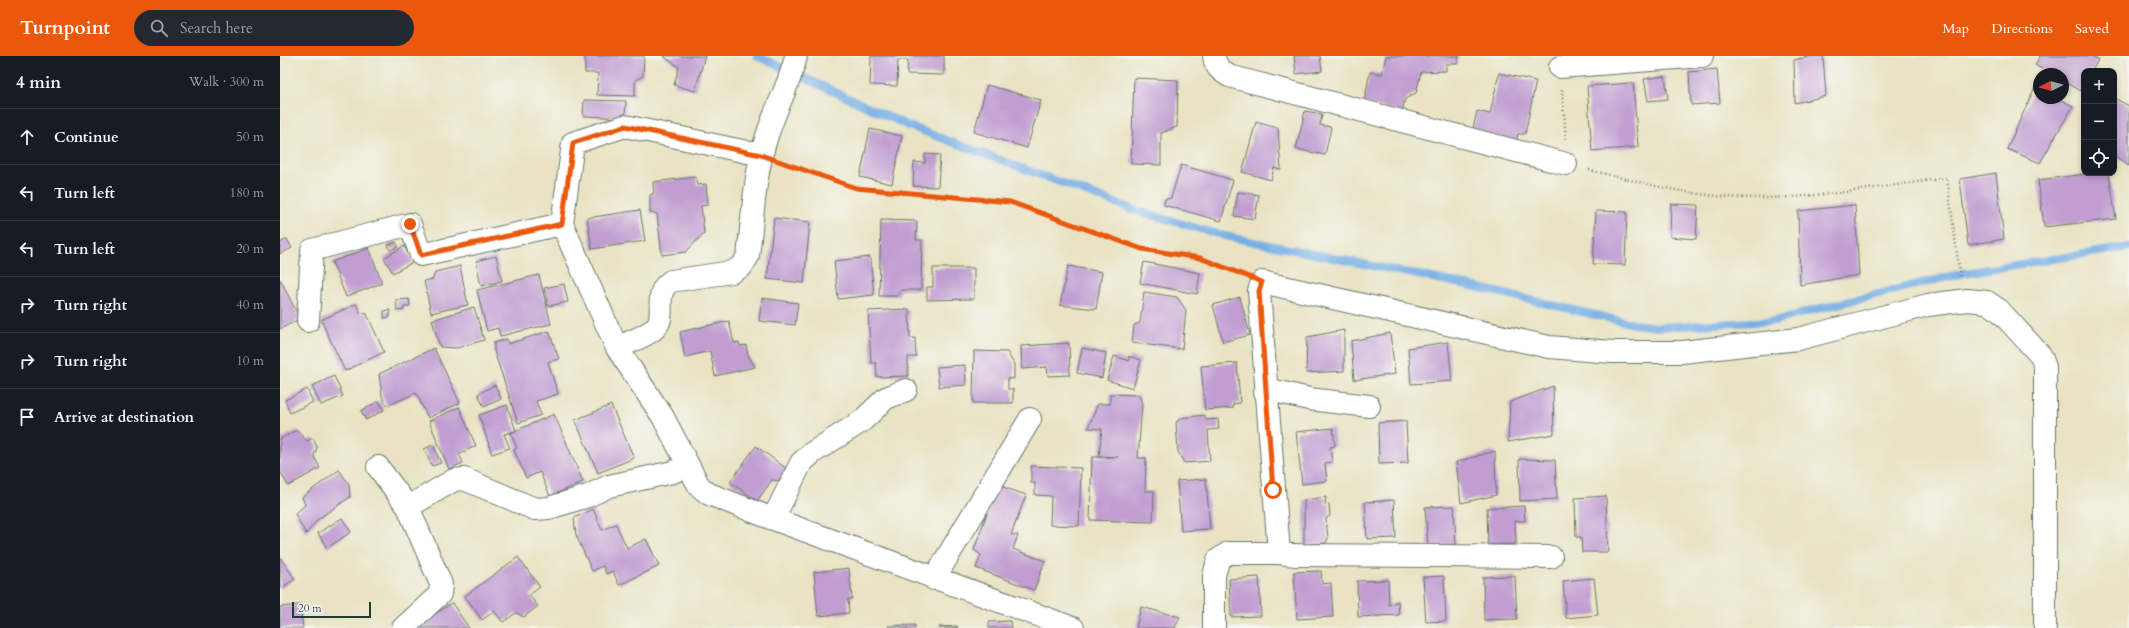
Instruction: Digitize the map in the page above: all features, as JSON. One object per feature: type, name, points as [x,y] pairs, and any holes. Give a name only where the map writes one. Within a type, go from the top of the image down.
[{"type":"street","points":[[1214,56],[1215,62],[1220,71],[1229,76],[1566,164]]},
{"type":"street","points":[[1560,67],[1702,56]]},
{"type":"street","points":[[617,348],[655,329],[660,316],[660,292],[665,285],[671,281],[732,272],[742,266],[748,256],[761,155],[767,135],[783,97],[795,59]]},
{"type":"street","points":[[761,155],[625,126],[573,143],[562,224],[617,348],[663,417],[699,486],[709,494],[773,519],[934,579],[1073,628]]},
{"type":"street","points":[[308,321],[312,250],[410,224],[421,255],[562,224]]},
{"type":"street","points":[[1279,553],[1265,392],[1259,291],[1262,282],[1549,347],[1613,352],[1682,352],[1798,339],[1928,305],[1967,300],[1987,302],[1999,310],[2041,356],[2044,366],[2045,628]]},
{"type":"street","points":[[773,519],[801,463],[812,453],[862,421],[886,398],[906,390]]},
{"type":"street","points":[[1265,392],[1275,392],[1309,399],[1369,406]]},
{"type":"street","points":[[934,579],[1030,419]]},
{"type":"street","points":[[408,507],[454,480],[464,479],[535,509],[549,508],[588,496],[609,486],[674,472],[688,466]]},
{"type":"street","points":[[378,467],[408,507],[442,584],[440,594],[403,628]]},
{"type":"street","points":[[1214,628],[1214,576],[1218,560],[1228,553],[1551,557]]},
{"type":"path","points":[[1560,67],[1567,155],[1566,164],[1669,189],[1729,197],[1804,197],[1947,178],[1960,277]]},
{"type":"path","points":[[761,155],[856,188],[1010,202],[1142,249],[1200,258],[1262,282]]},
{"type":"building","points":[[585,56],[644,56],[643,76],[635,80],[635,96],[597,95],[598,73],[585,73]]},
{"type":"building","points":[[663,56],[705,56],[695,91],[674,85],[679,67]]},
{"type":"building","points":[[871,56],[944,56],[944,75],[907,74],[908,60],[898,60],[897,86],[870,85]]},
{"type":"building","points":[[1294,56],[1320,56],[1322,71],[1296,74]]},
{"type":"building","points":[[1386,56],[1459,56],[1457,64],[1446,64],[1446,71],[1421,72],[1416,93],[1405,99],[1402,112],[1364,103],[1370,72],[1382,74]]},
{"type":"building","points":[[1812,56],[1823,56],[1826,96],[1795,103],[1794,60]]},
{"type":"building","points":[[2040,56],[2092,56],[2098,60],[2094,68],[2081,68],[2080,91],[2069,85],[2069,68],[2040,68],[2035,65]]},
{"type":"building","points":[[1717,69],[1720,103],[1691,105],[1689,72]]},
{"type":"building","points":[[1499,73],[1536,81],[1525,134],[1518,134],[1516,142],[1472,133],[1477,111],[1490,114]]},
{"type":"building","points":[[1665,76],[1668,99],[1648,101],[1644,79]]},
{"type":"building","points":[[1134,78],[1178,80],[1177,127],[1161,133],[1161,165],[1131,164]]},
{"type":"building","points":[[1633,83],[1638,147],[1592,151],[1587,86]]},
{"type":"building","points":[[987,85],[1041,100],[1027,148],[974,132]]},
{"type":"building","points":[[2033,91],[2033,104],[2069,104],[2073,106],[2040,163],[2007,149]]},
{"type":"building","points":[[584,100],[626,101],[625,118],[583,116]]},
{"type":"building","points":[[2117,100],[2129,106],[2129,166],[2117,157]]},
{"type":"building","points":[[1305,111],[1322,114],[1320,125],[1331,127],[1325,155],[1296,149]]},
{"type":"building","points":[[1256,122],[1278,128],[1281,170],[1274,168],[1271,180],[1242,172]]},
{"type":"building","points":[[870,129],[902,136],[892,184],[860,177]]},
{"type":"building","points":[[925,154],[940,155],[938,187],[913,186],[914,162],[925,163]]},
{"type":"building","points":[[1181,165],[1233,180],[1221,221],[1164,205],[1165,199],[1171,198]]},
{"type":"building","points":[[1996,173],[2004,239],[1968,245],[1960,179]]},
{"type":"building","points":[[2081,175],[2081,176],[2109,176],[2116,219],[2044,227],[2038,180]]},
{"type":"building","points":[[696,177],[697,185],[706,184],[708,205],[701,206],[704,233],[686,252],[662,255],[657,214],[650,213],[650,195],[654,193],[653,182]]},
{"type":"building","points":[[1238,192],[1259,195],[1255,219],[1234,216]]},
{"type":"building","points":[[1671,204],[1698,205],[1696,239],[1670,237]]},
{"type":"building","points":[[1855,205],[1859,275],[1800,285],[1798,211]]},
{"type":"building","points":[[640,210],[645,241],[592,249],[587,218]]},
{"type":"building","points":[[1596,211],[1627,212],[1625,265],[1593,264]]},
{"type":"building","points":[[774,218],[810,222],[804,283],[767,279]]},
{"type":"building","points":[[881,220],[917,221],[916,240],[922,240],[921,290],[901,290],[898,296],[879,296]]},
{"type":"building","points":[[287,239],[292,248],[280,254],[280,243]]},
{"type":"building","points":[[396,242],[398,247],[390,250],[388,245]]},
{"type":"building","points":[[404,246],[413,262],[393,273],[384,258]]},
{"type":"building","points":[[369,248],[382,283],[346,297],[332,262]]},
{"type":"building","points":[[496,256],[502,281],[481,286],[476,261]]},
{"type":"building","points":[[870,257],[874,295],[838,299],[834,261]]},
{"type":"building","points":[[1144,262],[1200,273],[1197,294],[1140,283]]},
{"type":"building","points":[[460,266],[468,305],[431,313],[424,281],[433,279],[435,272]]},
{"type":"building","points":[[1068,266],[1102,272],[1096,309],[1060,305]]},
{"type":"building","points":[[933,268],[974,268],[974,299],[927,300],[927,287],[933,287]]},
{"type":"building","points":[[539,275],[551,324],[500,336],[498,328],[487,331],[477,290]]},
{"type":"building","points":[[280,279],[300,319],[280,329]]},
{"type":"building","points":[[564,284],[568,302],[548,306],[544,288]]},
{"type":"building","points":[[1144,292],[1177,297],[1186,310],[1182,349],[1132,343],[1134,325],[1140,323]]},
{"type":"building","points":[[1240,297],[1250,335],[1223,342],[1213,305]]},
{"type":"building","points":[[762,298],[798,303],[795,325],[759,321]]},
{"type":"building","points":[[409,299],[410,306],[404,307],[404,310],[397,311],[396,300]]},
{"type":"building","points":[[356,304],[361,314],[366,312],[384,352],[345,371],[321,320]]},
{"type":"building","points":[[474,307],[484,340],[457,348],[440,347],[432,320]]},
{"type":"building","points":[[909,309],[910,338],[915,338],[916,357],[908,357],[908,376],[877,377],[876,363],[871,363],[868,311]]},
{"type":"building","points":[[390,310],[390,317],[384,318],[384,311]]},
{"type":"building","points":[[729,321],[734,343],[739,342],[740,346],[746,345],[748,355],[755,367],[715,376],[710,351],[685,357],[680,332]]},
{"type":"building","points":[[1344,330],[1344,371],[1306,373],[1307,337]]},
{"type":"building","points":[[549,331],[559,359],[548,362],[558,394],[536,401],[541,415],[518,423],[494,351],[494,343],[507,339],[508,344]]},
{"type":"building","points":[[1390,333],[1395,374],[1354,380],[1351,341]]},
{"type":"building","points":[[1448,342],[1452,381],[1411,384],[1408,348]]},
{"type":"building","points":[[1069,343],[1070,375],[1048,376],[1047,367],[1022,369],[1021,346]]},
{"type":"building","points":[[434,348],[460,403],[428,418],[416,393],[387,406],[382,396],[379,374]]},
{"type":"building","points":[[1082,348],[1106,353],[1102,378],[1077,373]]},
{"type":"building","points":[[974,351],[1007,352],[1014,364],[1014,379],[1008,378],[1008,389],[1013,389],[1013,403],[973,403]]},
{"type":"building","points":[[1114,356],[1129,361],[1129,356],[1141,360],[1133,388],[1107,380]]},
{"type":"building","points":[[1237,363],[1240,403],[1233,404],[1233,408],[1205,410],[1201,366]]},
{"type":"building","points":[[965,365],[966,385],[939,387],[937,367]]},
{"type":"building","points":[[334,376],[343,396],[321,405],[312,386]]},
{"type":"building","points":[[495,385],[501,399],[484,407],[478,394]]},
{"type":"building","points":[[1553,386],[1554,434],[1508,442],[1510,402]]},
{"type":"building","points":[[307,389],[313,402],[290,413],[285,400]]},
{"type":"building","points":[[1110,394],[1139,395],[1142,404],[1138,458],[1146,458],[1145,491],[1154,491],[1153,522],[1090,520],[1092,457],[1118,457],[1099,456],[1102,429],[1088,428],[1098,404],[1110,404]]},
{"type":"building","points":[[379,401],[384,410],[366,420],[361,411]]},
{"type":"building","points":[[507,405],[516,431],[504,434],[510,448],[492,454],[479,415]]},
{"type":"building","points":[[611,405],[634,458],[598,473],[575,420]]},
{"type":"building","points":[[459,407],[476,446],[459,454],[463,463],[449,469],[429,421]]},
{"type":"building","points":[[554,414],[583,482],[550,496],[540,472],[526,478],[514,450],[517,448],[511,433]]},
{"type":"building","points":[[1204,415],[1206,420],[1218,419],[1219,429],[1208,430],[1210,461],[1184,463],[1178,451],[1176,422],[1182,418]]},
{"type":"building","points":[[1406,421],[1408,463],[1379,464],[1378,423]]},
{"type":"building","points":[[1333,428],[1335,446],[1330,447],[1332,462],[1325,463],[1327,481],[1302,484],[1296,432]]},
{"type":"building","points":[[297,430],[307,441],[313,438],[317,447],[314,456],[320,468],[288,486],[280,471],[280,439]]},
{"type":"building","points":[[433,445],[441,463],[432,466],[424,449]]},
{"type":"building","points":[[756,446],[787,469],[778,481],[772,480],[757,501],[730,482]]},
{"type":"building","points":[[1495,451],[1496,495],[1461,503],[1456,462]]},
{"type":"building","points":[[1519,459],[1555,460],[1557,499],[1520,501]]},
{"type":"building","points":[[1031,466],[1081,468],[1079,526],[1050,525],[1051,496],[1035,495],[1035,483],[1031,483]]},
{"type":"building","points":[[339,470],[349,484],[350,497],[318,519],[306,534],[295,514],[305,505],[302,497]]},
{"type":"building","points":[[1206,479],[1210,529],[1181,531],[1177,481]]},
{"type":"building","points":[[997,485],[1026,495],[1011,535],[1018,535],[1013,549],[1045,561],[1034,590],[976,568],[981,555],[974,550]]},
{"type":"building","points":[[1606,496],[1608,552],[1582,552],[1581,537],[1576,537],[1575,498]]},
{"type":"building","points":[[1326,497],[1325,505],[1329,504],[1330,516],[1326,519],[1328,538],[1326,543],[1304,545],[1304,500]]},
{"type":"building","points":[[1394,500],[1396,538],[1367,539],[1365,502]]},
{"type":"building","points":[[1454,506],[1456,545],[1428,546],[1425,507]]},
{"type":"building","points":[[1524,506],[1525,521],[1515,521],[1516,544],[1488,545],[1487,508]]},
{"type":"building","points":[[593,509],[602,530],[616,524],[627,548],[646,539],[659,566],[619,585],[613,571],[606,574],[603,566],[592,571],[576,535],[574,518]]},
{"type":"building","points":[[342,518],[351,532],[327,548],[318,533]]},
{"type":"building","points":[[280,557],[295,579],[280,589]]},
{"type":"building","points":[[518,557],[540,587],[529,595],[538,606],[524,617],[516,613],[503,622],[494,611],[482,620],[465,596]]},
{"type":"building","points":[[849,568],[852,599],[848,599],[849,613],[818,616],[814,572]]},
{"type":"building","points":[[1321,571],[1322,584],[1331,583],[1333,617],[1297,619],[1294,572]]},
{"type":"building","points":[[1444,576],[1446,621],[1426,622],[1423,577]]},
{"type":"building","points":[[1515,576],[1517,619],[1484,620],[1483,577]]},
{"type":"building","points":[[1259,577],[1261,616],[1231,617],[1229,579]]},
{"type":"building","points":[[1594,578],[1598,615],[1566,618],[1563,581]]},
{"type":"building","points":[[1388,580],[1389,605],[1398,601],[1399,615],[1358,617],[1357,581]]},
{"type":"building","points":[[452,603],[469,628],[414,628]]},
{"type":"building","points":[[300,605],[303,628],[280,628],[280,607]]},
{"type":"building","points":[[1141,607],[1180,617],[1175,628],[1136,628]]},
{"type":"building","points":[[1010,621],[1011,628],[989,628],[989,622]]},
{"type":"building","points":[[915,625],[915,628],[888,628],[888,626]]},
{"type":"building","points":[[957,626],[958,628],[939,628],[939,627]]},
{"type":"waterway","points":[[757,56],[909,126],[1137,211],[1225,236],[1462,284],[1634,324],[1657,327],[1775,321],[1821,308],[1964,273],[2129,247]]},
{"type":"route","points":[[410,224],[421,255],[562,224],[573,143],[625,126],[761,155],[856,188],[1010,202],[1110,239],[1142,249],[1200,258],[1262,282],[1259,291],[1273,490]]}]
